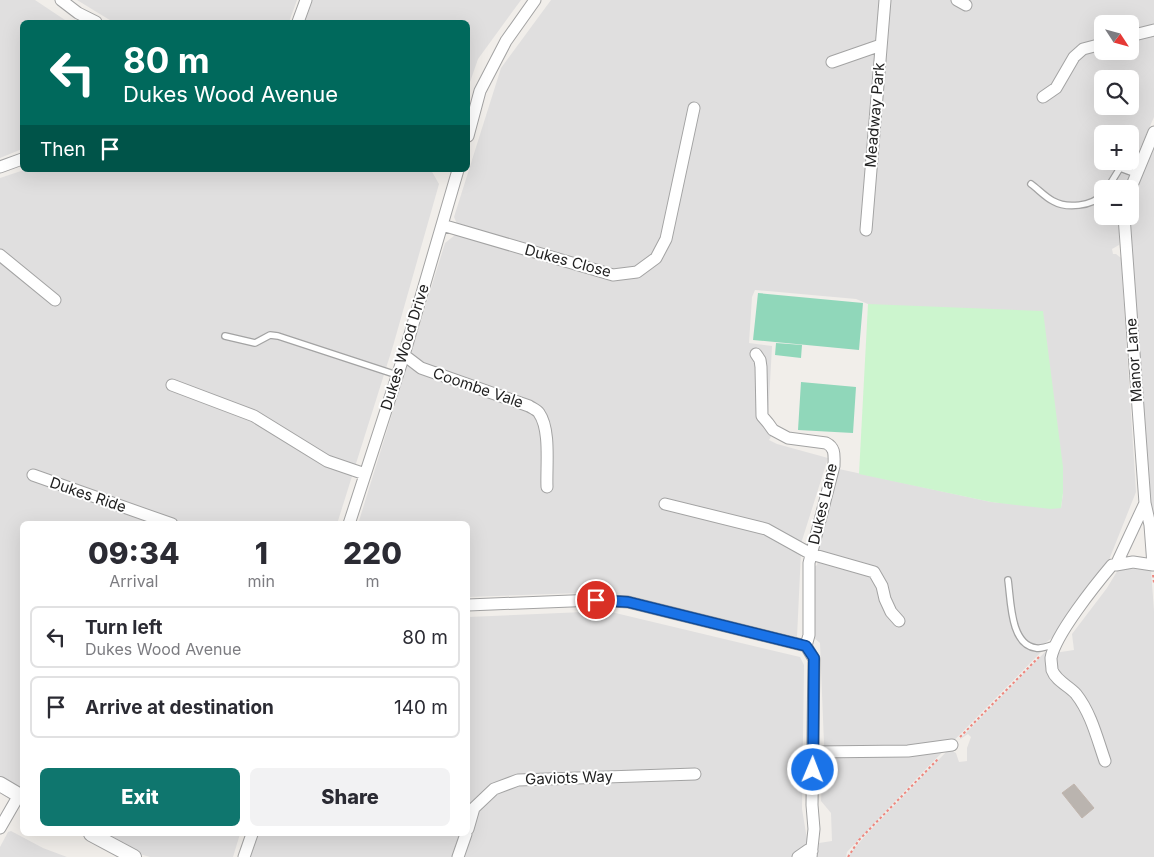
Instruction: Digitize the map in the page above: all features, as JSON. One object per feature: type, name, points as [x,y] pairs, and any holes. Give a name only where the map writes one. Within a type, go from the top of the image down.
[{"type":"street","points":[[61,0],[92,20]]},
{"type":"street","points":[[299,20],[306,0]]},
{"type":"street","points":[[470,128],[480,91],[506,41],[535,0]]},
{"type":"street","name":"Meadway Park","points":[[866,230],[885,0]]},
{"type":"street","points":[[1139,34],[1154,30]]},
{"type":"street","points":[[832,62],[881,44]]},
{"type":"street","points":[[1043,97],[1056,88],[1074,57],[1083,49],[1094,46]]},
{"type":"street","name":"Dukes Close","points":[[442,225],[613,275],[637,272],[656,258],[666,239],[694,108]]},
{"type":"street","points":[[1134,180],[1154,132]]},
{"type":"street","points":[[0,167],[20,160]]},
{"type":"street","name":"Dukes Wood Drive","points":[[350,521],[404,355],[457,172]]},
{"type":"street","name":"Manor Lane","points":[[1105,761],[1089,715],[1075,694],[1053,671],[1051,659],[1057,643],[1095,585],[1112,565],[1133,562],[1153,565],[1150,524],[1145,503],[1125,225]]},
{"type":"street","points":[[0,256],[55,300]]},
{"type":"street","name":"Dukes Lane","points":[[756,354],[760,360],[761,368],[762,416],[779,434],[805,442],[826,443],[831,445],[834,450],[834,466],[809,563],[809,635],[806,646]]},
{"type":"street","name":"Coombe Vale","points":[[404,355],[421,368],[529,406],[538,411],[546,434],[547,487]]},
{"type":"street","points":[[172,385],[254,416],[327,461],[365,474]]},
{"type":"street","name":"Dukes Ride","points":[[33,476],[163,521]]},
{"type":"street","name":"Manor Lane","points":[[1116,565],[1145,503]]},
{"type":"street","points":[[665,504],[766,529],[811,554],[874,572],[882,586],[891,612],[899,621]]},
{"type":"street","points":[[470,605],[596,600],[628,602],[806,646],[814,658],[812,854]]},
{"type":"street","points":[[814,752],[908,751],[952,744]]},
{"type":"street","name":"Gaviots Way","points":[[470,822],[474,808],[494,789],[518,780],[695,774]]},
{"type":"street","points":[[0,784],[20,795]]},
{"type":"street","points":[[0,828],[20,798]]},
{"type":"street","points":[[95,836],[134,857]]},
{"type":"street","points":[[244,857],[251,836]]},
{"type":"street","points":[[458,857],[465,836]]},
{"type":"street","points":[[798,857],[808,850],[812,854]]},
{"type":"lane","points":[[1125,170],[1136,174]]},
{"type":"lane","points":[[1031,184],[1052,200],[1061,204],[1080,205],[1094,201]]},
{"type":"lane","points":[[225,336],[255,343],[270,335],[278,336],[397,375]]},
{"type":"lane","points":[[1008,580],[1013,618],[1017,634],[1022,641],[1035,648],[1057,643]]},
{"type":"shaded area","points":[[0,0],[35,0],[65,20],[20,20],[20,150],[0,158]]},
{"type":"shaded area","points":[[77,0],[297,0],[290,20],[110,20]]},
{"type":"shaded area","points":[[312,0],[521,0],[478,59],[470,82],[470,20],[305,20]]},
{"type":"shaded area","points":[[551,0],[1154,0],[1154,117],[1139,151],[1139,125],[1094,125],[1094,170],[1125,170],[1129,176],[1127,180],[1094,180],[1094,225],[1119,225],[1119,245],[1112,249],[1113,254],[1121,258],[1136,492],[1103,575],[1056,635],[1041,646],[1043,650],[918,777],[847,852],[846,857],[816,857],[819,843],[832,841],[831,813],[821,801],[824,744],[820,643],[813,637],[811,569],[817,565],[819,555],[813,548],[839,469],[991,502],[1061,508],[1063,467],[868,304],[856,299],[755,290],[752,297],[749,343],[772,346],[768,419],[776,428],[769,440],[828,458],[799,550],[801,552],[797,637],[609,592],[470,597],[470,521],[359,521],[445,243],[455,235],[458,226],[454,217],[468,172],[470,172],[470,166],[501,68]]},
{"type":"shaded area","points":[[1154,148],[1154,558],[1131,225],[1139,225],[1139,183]]},
{"type":"shaded area","points":[[20,171],[432,172],[439,184],[393,346],[338,521],[20,521],[20,790],[0,779],[0,178]]},
{"type":"shaded area","points":[[1119,568],[1151,570],[1154,611],[1154,857],[849,857],[864,837],[949,749],[956,753],[959,762],[967,761],[967,748],[971,737],[968,734],[959,740],[1045,652],[1054,653],[1074,650],[1072,634],[1107,588]]},
{"type":"shaded area","points":[[607,611],[800,657],[804,665],[802,809],[807,839],[804,857],[250,857],[258,836],[470,836],[470,617]]},
{"type":"shaded area","points":[[11,831],[43,848],[67,857],[0,857],[0,847],[8,832]]},
{"type":"shaded area","points":[[104,836],[239,836],[233,857],[150,857],[136,853]]},
{"type":"green space","points":[[758,293],[863,303],[859,350],[753,340]]},
{"type":"green space","points":[[868,304],[1043,311],[1063,467],[1061,508],[1051,509],[991,502],[859,474]]},
{"type":"green space","points":[[776,343],[802,345],[801,358],[775,355]]},
{"type":"green space","points":[[801,382],[856,387],[853,433],[798,430]]},
{"type":"building","points":[[1074,784],[1094,808],[1082,818],[1062,793]]},
{"type":"route","points":[[596,600],[628,602],[806,646],[814,658],[813,770]]}]
